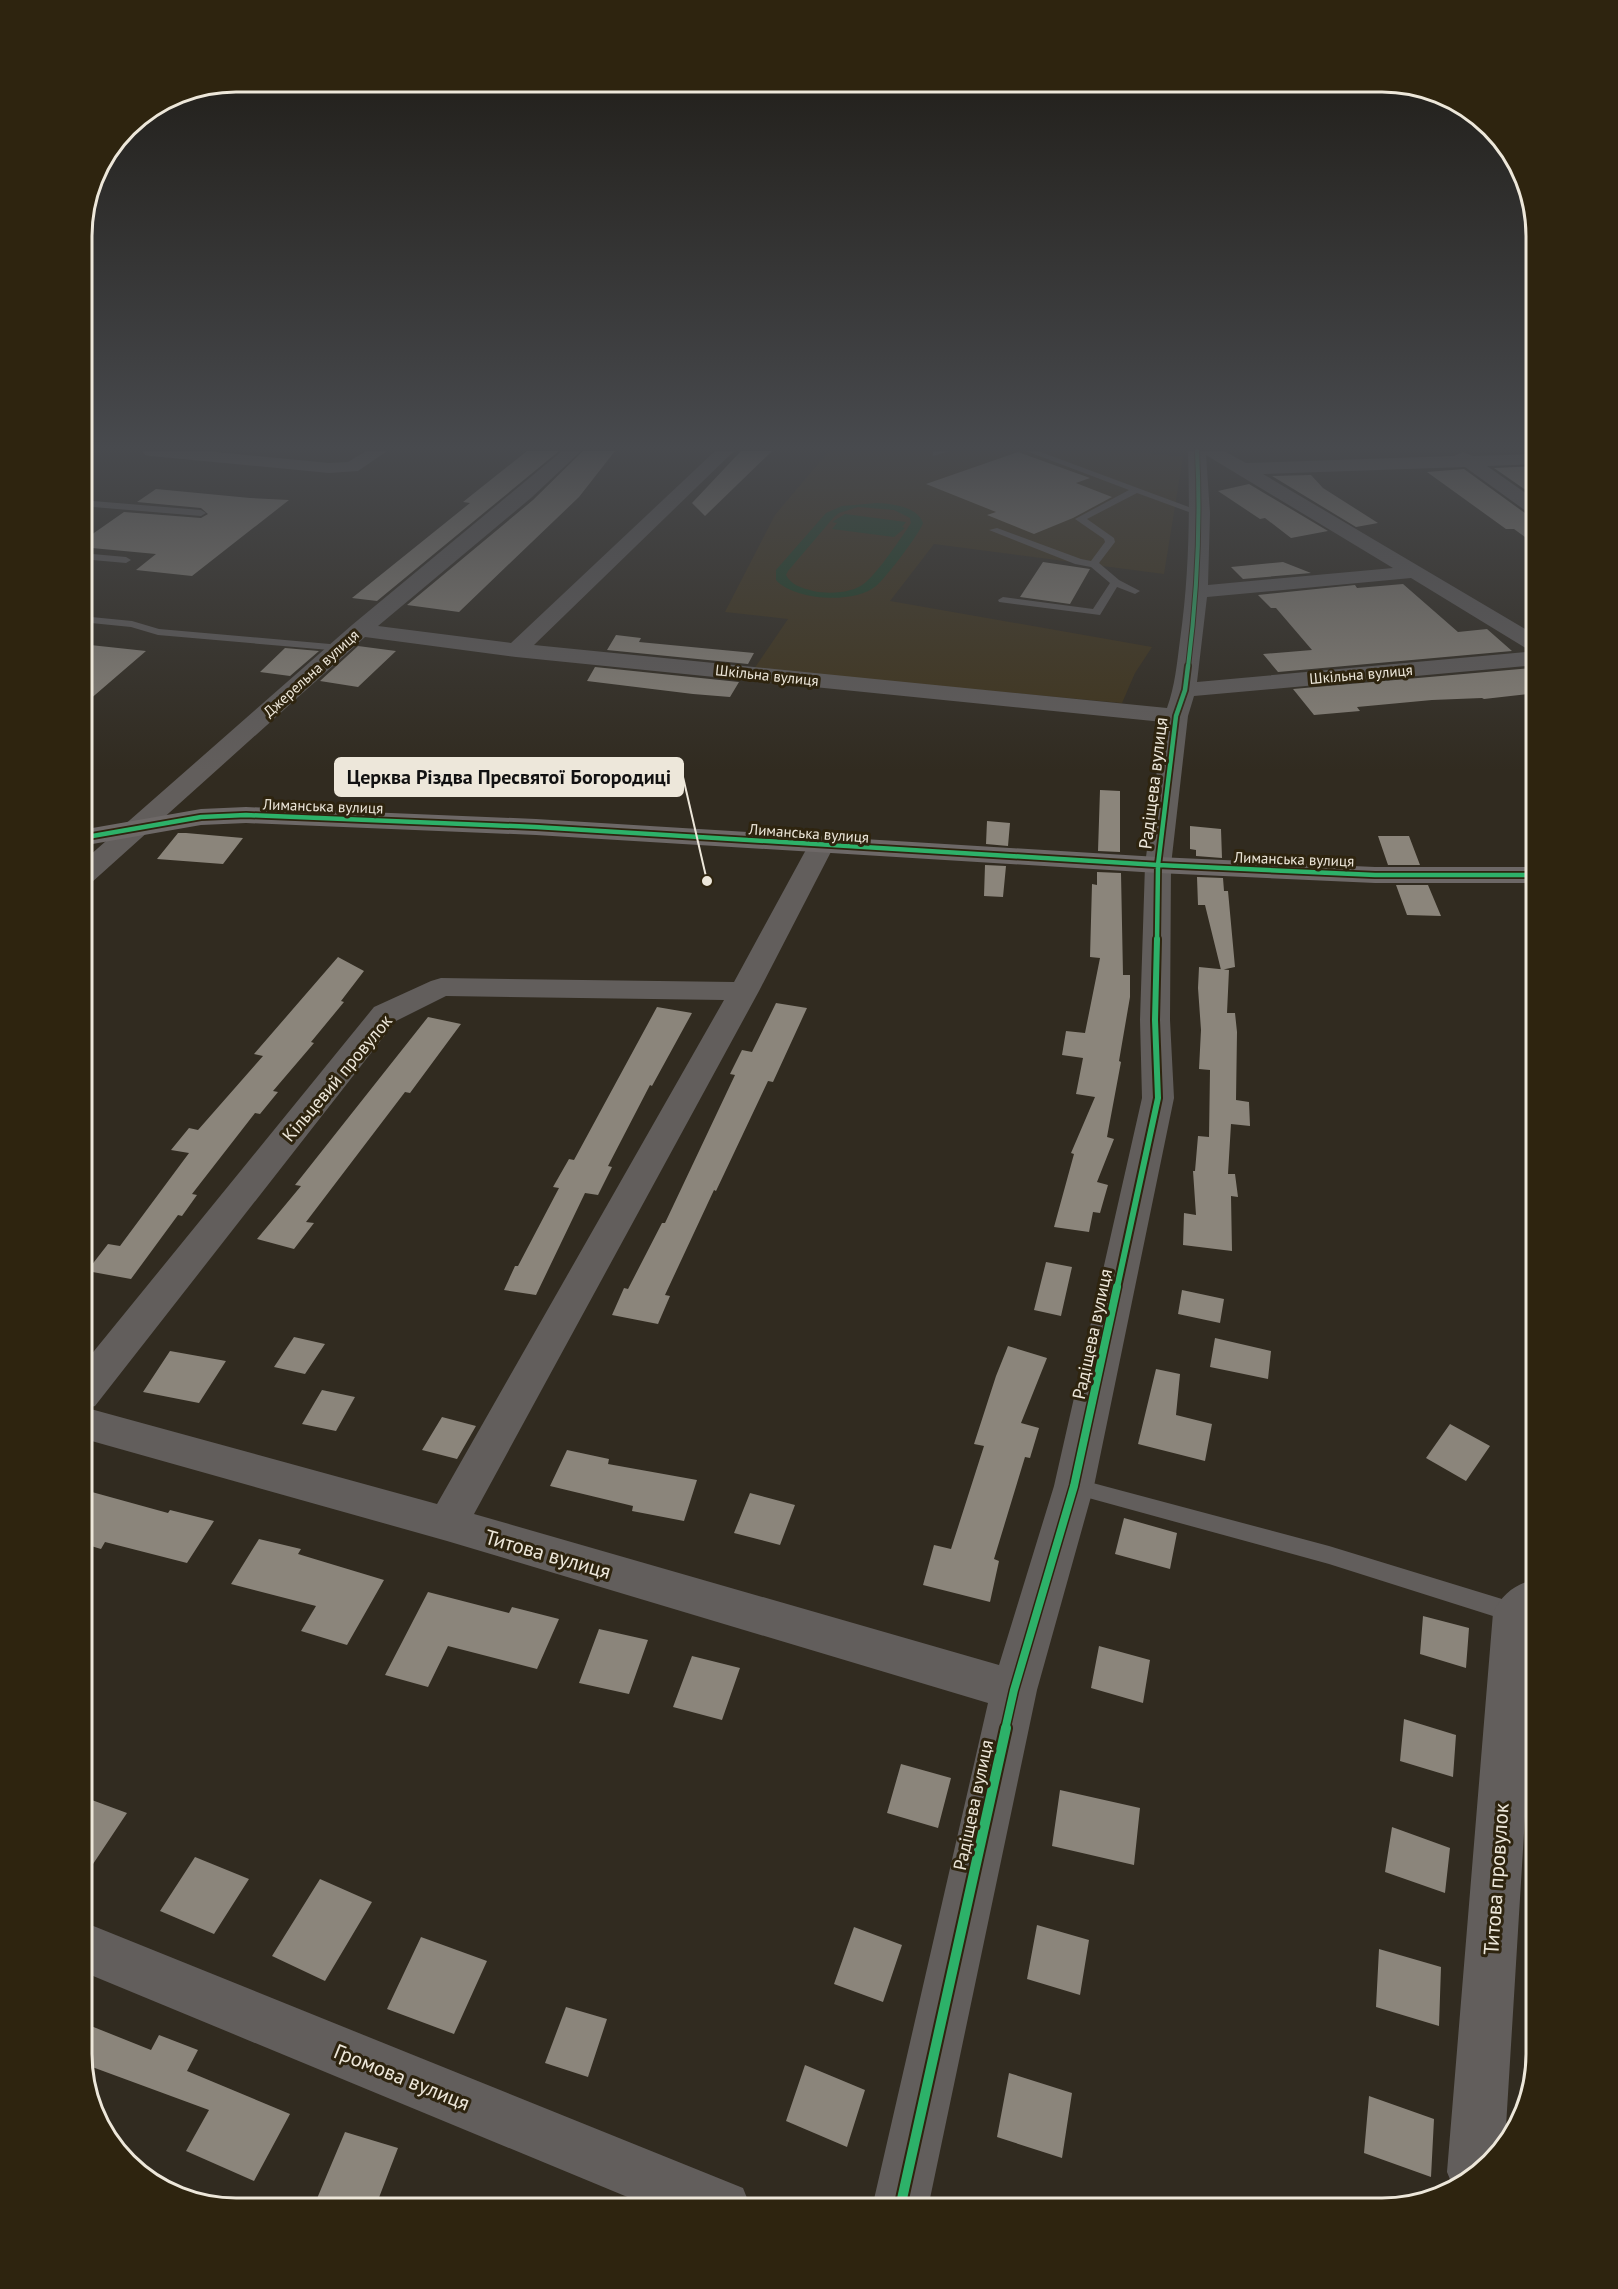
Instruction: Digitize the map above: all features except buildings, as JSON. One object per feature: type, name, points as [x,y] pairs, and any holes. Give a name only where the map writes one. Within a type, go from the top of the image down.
[{"type":"street","name":"Джерельна вулиця","points":[[92,867],[360,630],[447,558]]},
{"type":"street","points":[[516,650],[613,558]]},
{"type":"street","name":"Радіщева вулиця","points":[[902,2198],[1014,1690],[1074,1486],[1158,1098],[1155,1020],[1158,866],[1197,592],[1198,558]]},
{"type":"street","points":[[1389,558],[1526,639]]},
{"type":"street","points":[[1197,592],[1413,572]]},
{"type":"street","name":"Шкільна вулиця","points":[[360,630],[516,650],[1180,703],[1526,659]]},
{"type":"street","name":"Лиманська вулиця","points":[[92,836],[201,817],[246,815],[536,827],[1158,866],[1375,875],[1526,875]]},
{"type":"street","points":[[447,1524],[744,992],[821,846]]},
{"type":"street","name":"Кільцевий провулок","points":[[92,1381],[385,1014],[441,987],[744,992]]},
{"type":"street","name":"Титова вулиця","points":[[92,1425],[447,1524],[1014,1690]]},
{"type":"street","name":"Титова провулок","points":[[1476,2163],[1526,1605]]},
{"type":"street","name":"Громова вулиця","points":[[92,1950],[697,2197]]},
{"type":"lane","points":[[101,558],[126,560]]},
{"type":"lane","points":[[1068,558],[1094,564],[1115,582],[1135,591]]},
{"type":"lane","points":[[1094,564],[1098,558]]},
{"type":"lane","points":[[1003,600],[1096,613],[1115,582]]},
{"type":"lane","points":[[92,620],[132,624],[158,632],[341,648]]},
{"type":"lane","points":[[1074,1486],[1329,1555],[1526,1605]]},
{"type":"shaded area","points":[[753,558],[923,558],[890,601],[1152,647],[1135,673],[1122,703],[754,669],[788,619],[725,612]]},
{"type":"shaded area","points":[[1040,558],[1167,558],[1164,574]]},
{"type":"green space","points":[[787,558],[799,558],[786,575],[791,581],[809,590],[833,593],[861,586],[887,558],[900,558],[876,586],[854,596],[840,598],[810,596],[785,587],[776,580],[776,570]]},
{"type":"cycle path","points":[[902,2198],[1014,1690],[1074,1486],[1158,1098],[1155,1020],[1158,865],[1176,716],[1185,690],[1197,592],[1198,558]]},
{"type":"cycle path","points":[[92,836],[201,817],[246,815],[536,827],[1158,865],[1375,875],[1526,875]]},
{"type":"place","name":"Церква Різдва Пресвятої Богородиці","points":[[707,881]]}]
